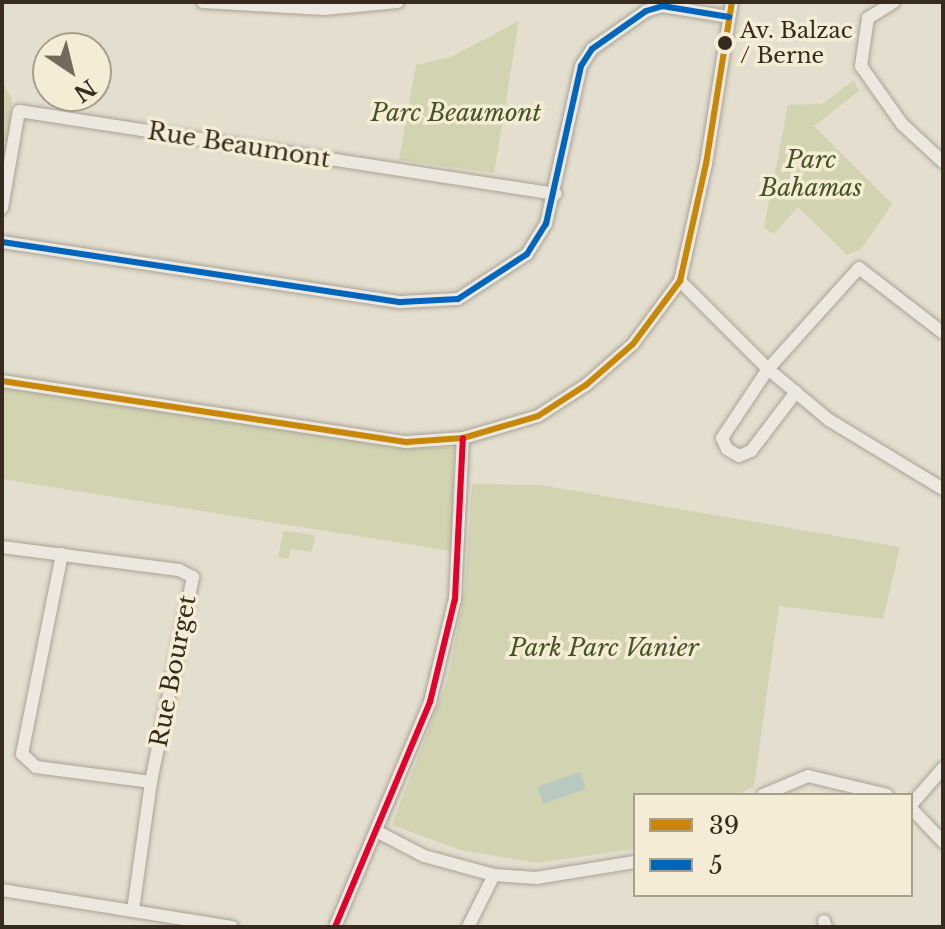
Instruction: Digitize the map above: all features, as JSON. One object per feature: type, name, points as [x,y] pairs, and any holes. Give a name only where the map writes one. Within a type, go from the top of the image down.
[{"type":"street","points":[[203,2],[324,9],[398,2]]},
{"type":"street","points":[[2,381],[407,442],[463,438],[538,416],[586,385],[633,344],[680,281],[706,164],[732,2]]},
{"type":"street","points":[[894,2],[868,18],[861,66],[902,124],[943,162]]},
{"type":"street","points":[[2,242],[401,302],[458,299],[527,254],[556,194],[581,66],[592,49],[646,11],[662,6],[729,17]]},
{"type":"street","name":"Rue Beaumont","points":[[2,208],[19,111],[556,194]]},
{"type":"street","points":[[796,392],[751,451],[739,456],[727,449],[722,438],[768,369],[859,268],[943,333]]},
{"type":"street","points":[[680,281],[768,369],[829,420],[943,489]]},
{"type":"street","points":[[335,927],[430,702],[455,599],[463,438]]},
{"type":"street","name":"Rue Bourget","points":[[2,547],[179,570],[193,577],[151,782],[133,910]]},
{"type":"street","points":[[62,554],[22,754],[36,767],[151,782]]},
{"type":"street","points":[[913,804],[943,768]]},
{"type":"street","points":[[768,793],[808,776],[879,793]]},
{"type":"street","points":[[913,808],[943,842]]},
{"type":"street","points":[[376,831],[424,856],[494,875],[536,878],[633,862]]},
{"type":"street","points":[[468,927],[494,875]]},
{"type":"street","points":[[2,890],[232,927]]},
{"type":"green space","name":"Parc Beaumont","points":[[519,21],[494,173],[399,160],[416,65],[451,57]]},
{"type":"green space","name":"Parc Bahamas","points":[[854,80],[859,91],[814,126],[892,204],[861,249],[847,255],[798,207],[774,234],[764,228],[788,105],[822,104]]},
{"type":"green space","points":[[2,81],[12,100],[8,143],[2,142]]},
{"type":"green space","points":[[2,385],[412,448],[454,448],[451,551],[2,479]]},
{"type":"green space","name":"Park Parc Vanier","points":[[472,484],[540,485],[900,547],[883,619],[779,606],[754,786],[741,793],[633,793],[633,849],[536,863],[461,850],[392,825],[448,678],[465,589]]},
{"type":"green space","points":[[284,531],[315,535],[312,552],[291,549],[288,559],[278,557]]},
{"type":"shaded area","points":[[580,772],[586,789],[543,804],[537,787]]},
{"type":"transit line","name":"39","points":[[2,381],[407,442],[463,438],[538,416],[586,385],[633,344],[680,281],[706,164],[732,2]]},
{"type":"transit line","name":"5","points":[[2,242],[401,302],[458,299],[527,254],[546,224],[581,66],[592,49],[646,11],[662,6],[729,17]]},
{"type":"transit line","points":[[335,927],[430,702],[455,599],[463,438]]},
{"type":"place","name":"Av. Balzac / Berne","points":[[725,43]]}]
